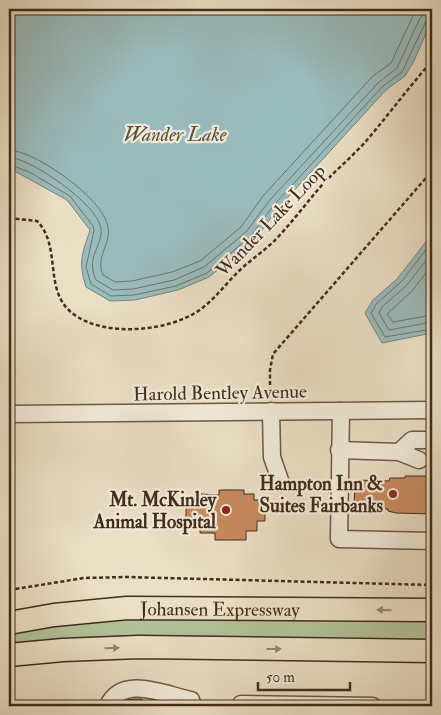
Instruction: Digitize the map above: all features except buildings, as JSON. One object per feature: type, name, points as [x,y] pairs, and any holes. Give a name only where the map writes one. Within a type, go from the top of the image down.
[{"type":"highway","points":[[9,612],[73,606],[127,608]]},
{"type":"highway","name":"Johansen Expressway","points":[[9,623],[54,615],[127,608],[432,610]]},
{"type":"highway","name":"Johansen Expressway","points":[[9,656],[63,650],[139,647],[432,651]]},
{"type":"highway","points":[[9,665],[63,650]]},
{"type":"street","name":"Harold Bentley Avenue","points":[[9,414],[432,410]]},
{"type":"street","points":[[340,411],[339,540],[432,541]]},
{"type":"street","points":[[270,412],[272,457],[281,483]]},
{"type":"street","points":[[399,452],[412,440],[432,440]]},
{"type":"street","points":[[339,450],[399,452],[419,460]]},
{"type":"street","points":[[108,706],[111,698],[118,693],[132,688],[156,691],[191,700],[193,706]]},
{"type":"street","points":[[241,706],[241,704],[373,706]]},
{"type":"path","name":"Wander Lake Loop","points":[[9,218],[36,220],[42,226],[50,245],[58,292],[71,312],[80,318],[111,329],[151,327],[179,320],[202,309],[240,271],[277,239],[324,183],[368,139],[432,61]]},
{"type":"path","points":[[270,412],[269,386],[273,354],[432,171]]},
{"type":"path","points":[[9,590],[84,578],[127,577],[432,585]]},
{"type":"green space","points":[[139,616],[432,619],[432,640],[9,645],[9,631]]},
{"type":"water","name":"Wander Lake","points":[[9,9],[432,9],[432,20],[413,63],[405,76],[386,90],[278,208],[255,240],[209,277],[178,290],[135,300],[110,301],[86,287],[82,271],[82,258],[90,230],[67,200],[9,168]]},
{"type":"water","points":[[432,234],[432,333],[382,343],[365,313],[373,300],[397,279]]},
{"type":"tunnel","points":[[419,460],[432,460]]},
{"type":"place","name":"Hampton Inn & Suites Fairbanks","points":[[393,494]]},
{"type":"place","name":"Mt. McKinley Animal Hospital","points":[[226,510]]}]
